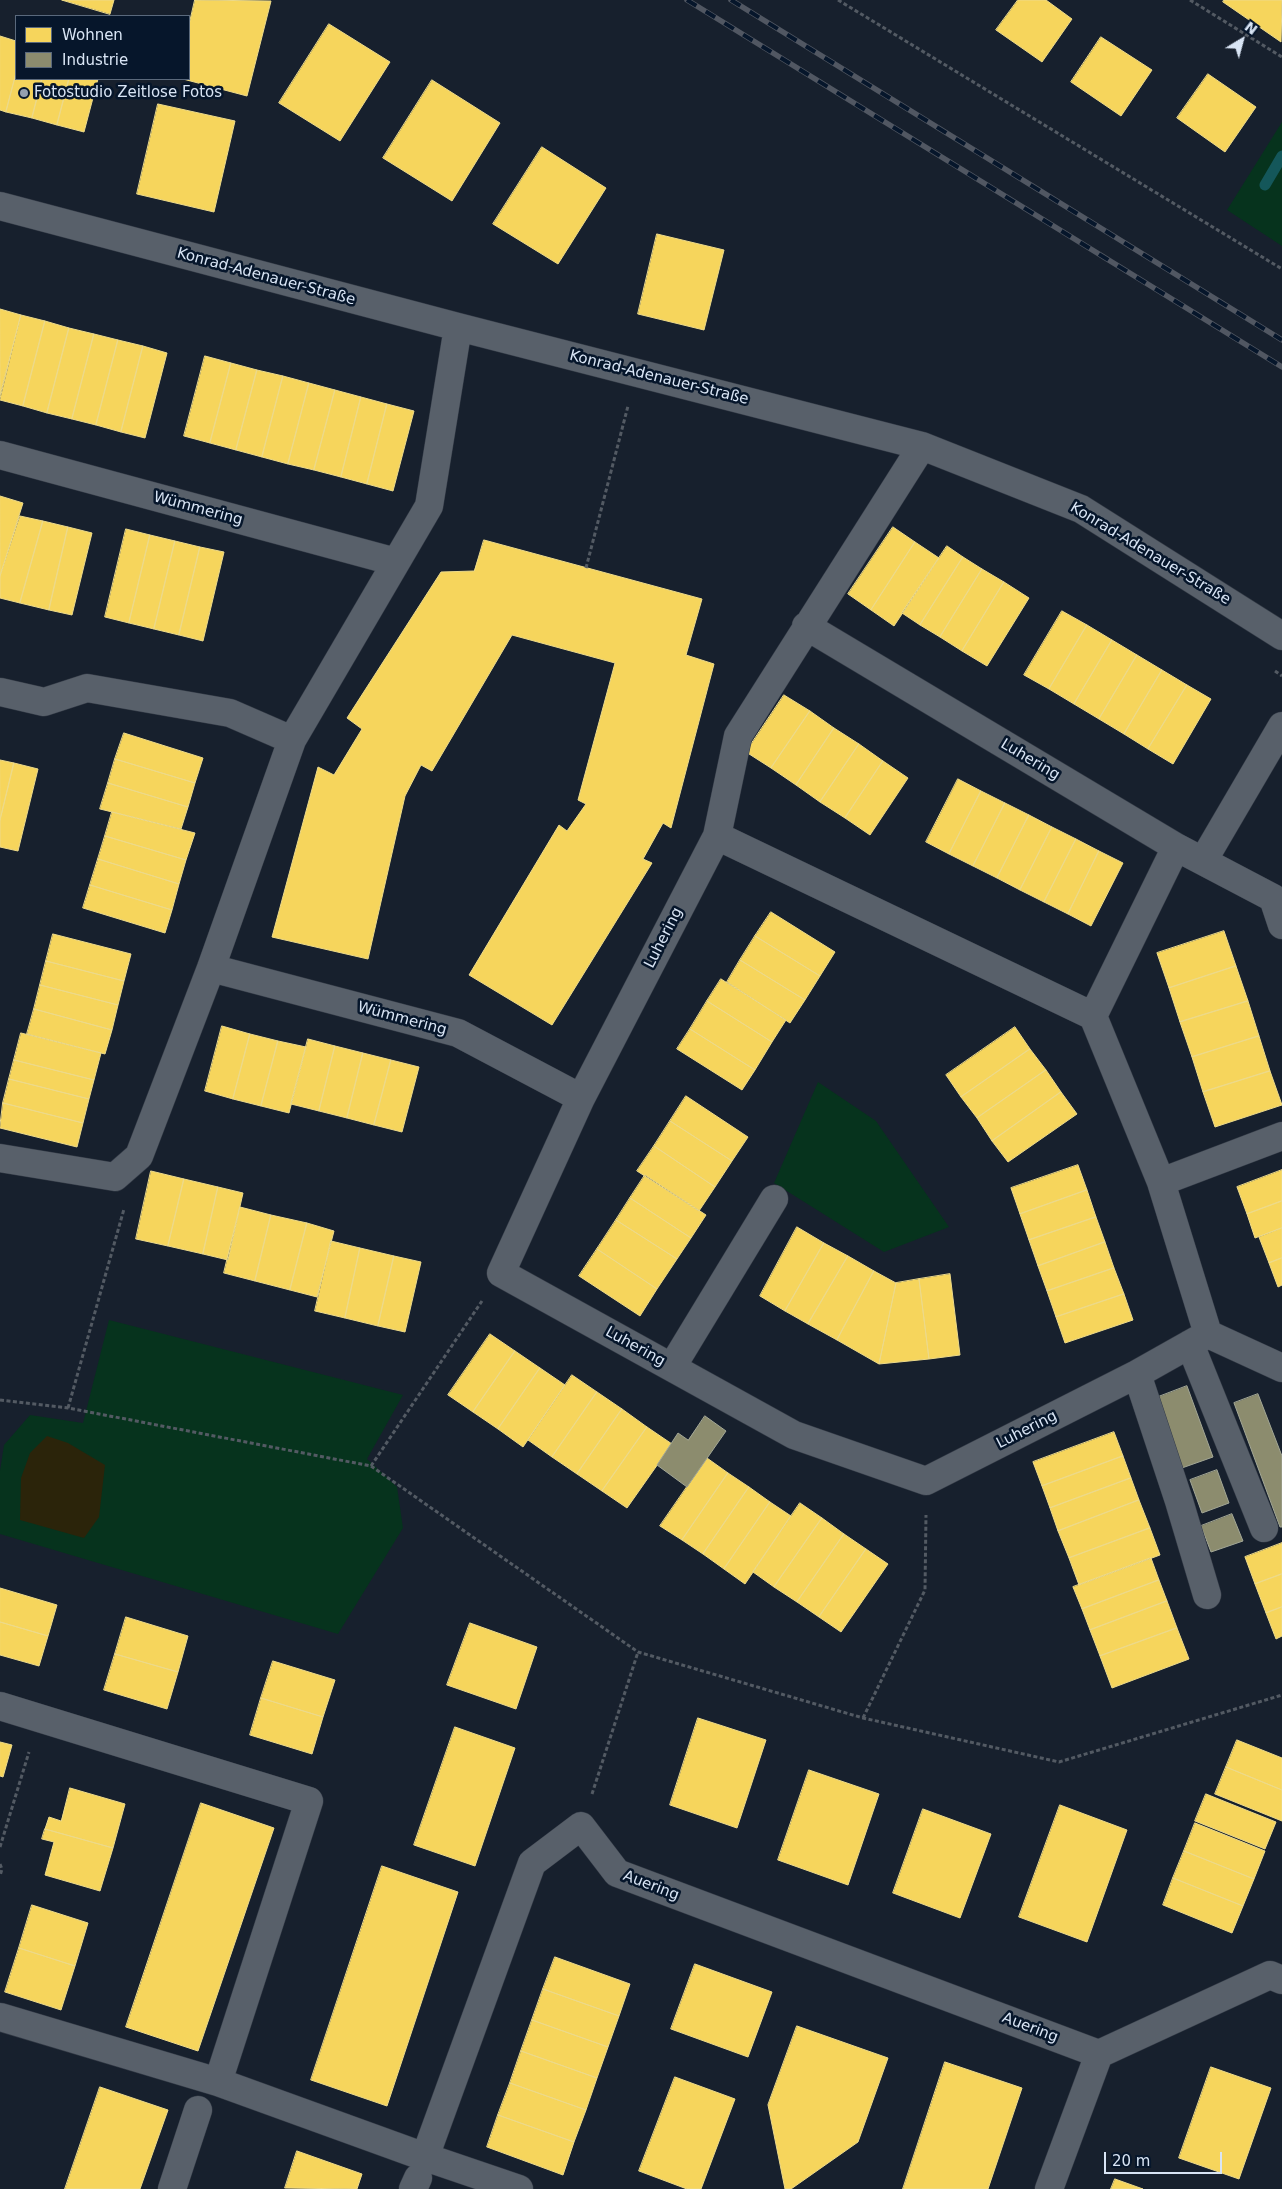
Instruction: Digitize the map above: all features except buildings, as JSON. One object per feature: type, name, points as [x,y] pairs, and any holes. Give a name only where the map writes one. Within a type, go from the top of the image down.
[{"type":"street","name":"Konrad-Adenauer-Straße","points":[[0,206],[458,327],[922,446],[1081,509],[1282,636]]},
{"type":"street","points":[[0,1158],[116,1177],[138,1156],[210,968],[292,740],[429,506],[458,327]]},
{"type":"street","name":"Luhering","points":[[922,446],[806,626],[738,736],[716,836],[582,1098],[501,1273],[794,1435],[926,1481],[1137,1374],[1199,1339]]},
{"type":"street","name":"Wümmering","points":[[0,455],[396,562]]},
{"type":"street","name":"Luhering","points":[[806,626],[1176,847],[1273,898],[1282,925]]},
{"type":"street","points":[[0,692],[44,702],[87,688],[230,713],[292,740]]},
{"type":"street","points":[[1203,861],[1282,726]]},
{"type":"street","points":[[716,836],[1093,1016],[1161,1182],[1199,1339],[1264,1528]]},
{"type":"street","points":[[1093,1016],[1176,847]]},
{"type":"street","name":"Wümmering","points":[[210,968],[458,1033],[582,1098]]},
{"type":"street","points":[[1161,1182],[1282,1136]]},
{"type":"street","points":[[672,1367],[774,1199]]},
{"type":"street","points":[[1199,1339],[1282,1368]]},
{"type":"street","points":[[1137,1374],[1179,1501],[1207,1594]]},
{"type":"street","points":[[0,1706],[309,1801],[218,2082]]},
{"type":"street","points":[[419,2174],[532,1863],[581,1826]]},
{"type":"street","name":"Auering","points":[[581,1826],[617,1873],[1099,2054]]},
{"type":"street","points":[[1049,2189],[1099,2054],[1270,1975],[1282,1980]]},
{"type":"street","points":[[0,2017],[218,2082],[419,2174],[519,2189]]},
{"type":"street","points":[[172,2189],[198,2110]]},
{"type":"path","points":[[838,0],[1282,269]]},
{"type":"path","points":[[1190,0],[1282,57]]},
{"type":"path","points":[[586,568],[628,406]]},
{"type":"path","points":[[68,1408],[138,1156]]},
{"type":"path","points":[[371,1466],[501,1273]]},
{"type":"path","points":[[0,1400],[68,1408],[371,1466],[638,1652],[863,1718],[1059,1762],[1282,1696]]},
{"type":"path","points":[[863,1718],[925,1590],[926,1481]]},
{"type":"path","points":[[581,1826],[638,1652]]},
{"type":"path","points":[[0,1847],[40,1718]]},
{"type":"path","points":[[0,1864],[2,1869],[0,1876]]},
{"type":"green space","points":[[1282,122],[1282,246],[1227,210]]},
{"type":"green space","points":[[818,1082],[876,1121],[949,1227],[884,1252],[774,1183]]},
{"type":"green space","points":[[109,1320],[403,1395],[367,1459],[397,1487],[403,1528],[338,1634],[0,1534],[0,1471],[4,1445],[30,1415],[83,1423]]},
{"type":"sand","points":[[47,1436],[68,1443],[105,1465],[99,1517],[84,1538],[20,1520],[21,1478],[30,1453]]},
{"type":"waterway","points":[[1265,185],[1282,156]]},
{"type":"railway","points":[[687,0],[1282,367]]},
{"type":"railway","points":[[731,0],[1282,340]]},
{"type":"place","name":"Fotostudio Zeitlose Fotos","points":[[24,93]]}]
